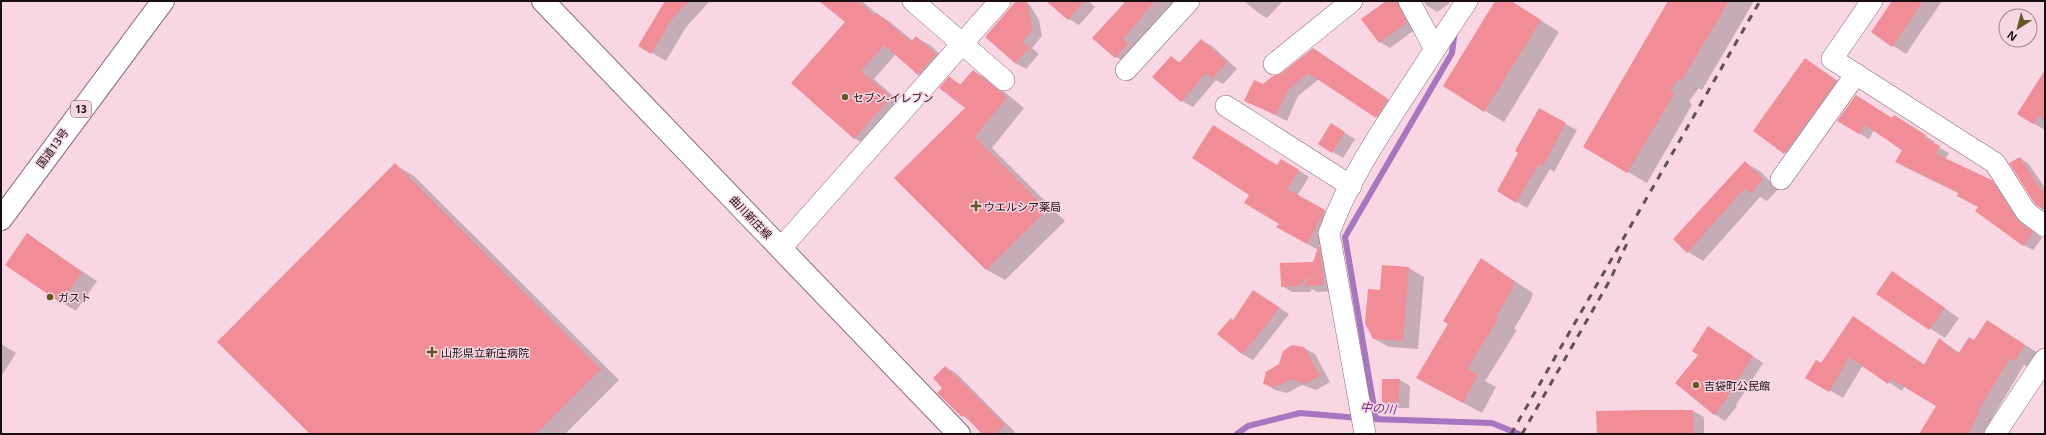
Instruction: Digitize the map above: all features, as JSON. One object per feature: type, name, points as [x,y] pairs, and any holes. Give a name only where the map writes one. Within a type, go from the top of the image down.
[{"type":"main road","name":"国道13号","points":[[1,219],[163,1]]},
{"type":"main road","name":"曲川新庄線","points":[[543,1],[959,434]]},
{"type":"street","points":[[913,1],[1004,80]]},
{"type":"street","points":[[781,248],[1000,1]]},
{"type":"street","points":[[1126,70],[1189,1]]},
{"type":"street","points":[[1274,64],[1352,1]]},
{"type":"street","points":[[1409,1],[1435,48]]},
{"type":"street","points":[[1364,433],[1329,233],[1335,216],[1369,153],[1435,48],[1467,1]]},
{"type":"street","points":[[1872,1],[1832,59],[1995,163],[2026,212],[2045,226]]},
{"type":"street","points":[[1781,179],[1856,74]]},
{"type":"street","points":[[1226,106],[1351,186]]},
{"type":"street","points":[[1995,434],[2045,360]]},
{"type":"building","points":[[665,1],[689,1],[672,19],[651,54],[638,46]]},
{"type":"building","points":[[819,1],[858,1],[874,15],[877,13],[911,42],[916,36],[936,54],[918,75],[884,45],[861,71],[891,97],[854,139],[791,83],[845,22]]},
{"type":"building","points":[[1016,1],[1027,1],[1032,30],[1022,42],[1029,48],[1015,63],[985,37]]},
{"type":"building","points":[[1046,1],[1084,1],[1068,20]]},
{"type":"building","points":[[1126,1],[1155,1],[1123,39],[1128,44],[1115,58],[1092,38]]},
{"type":"building","points":[[1386,1],[1397,1],[1407,22],[1379,43],[1361,19]]},
{"type":"building","points":[[1495,1],[1511,1],[1541,20],[1484,112],[1443,86]]},
{"type":"building","points":[[1668,1],[1729,1],[1682,80],[1680,78],[1670,90],[1674,94],[1627,173],[1583,147]]},
{"type":"building","points":[[1892,1],[1923,1],[1892,47],[1871,32]]},
{"type":"building","points":[[1201,39],[1227,62],[1212,79],[1206,73],[1181,102],[1152,77],[1171,56],[1179,63]]},
{"type":"building","points":[[1313,48],[1388,99],[1376,118],[1308,73],[1288,90],[1276,115],[1244,101],[1254,80],[1263,84],[1273,76],[1282,73]]},
{"type":"building","points":[[1805,58],[1837,81],[1784,154],[1753,131]]},
{"type":"building","points":[[973,70],[1007,97],[975,137],[1047,210],[986,270],[894,178],[965,108],[939,88],[949,76],[960,85]]},
{"type":"building","points":[[2045,70],[2045,121],[2038,116],[2033,124],[2017,114]]},
{"type":"building","points":[[1856,95],[1892,118],[1894,115],[1926,135],[1924,138],[1940,146],[1936,154],[1992,180],[2016,219],[2033,232],[2023,246],[1975,211],[1978,207],[1957,196],[1958,193],[1895,162],[1902,150],[1865,125],[1859,134],[1837,121]]},
{"type":"building","points":[[1539,108],[1566,123],[1543,166],[1539,164],[1516,203],[1497,191],[1518,153],[1515,151]]},
{"type":"building","points":[[1331,123],[1345,132],[1332,153],[1318,144]]},
{"type":"building","points":[[1213,125],[1277,165],[1281,159],[1299,170],[1287,189],[1325,210],[1307,244],[1276,227],[1279,224],[1244,203],[1249,195],[1192,158]]},
{"type":"building","points":[[2020,157],[2041,190],[2045,193],[2045,211],[2035,204],[2009,163]]},
{"type":"building","points":[[1745,161],[1763,179],[1751,193],[1745,188],[1687,253],[1673,239]]},
{"type":"building","points":[[395,163],[601,369],[536,434],[310,434],[217,342]]},
{"type":"building","points":[[27,233],[82,272],[61,303],[5,265]]},
{"type":"building","points":[[1319,245],[1324,285],[1305,286],[1309,275],[1299,286],[1281,287],[1280,263],[1313,262]]},
{"type":"building","points":[[1481,258],[1514,281],[1512,289],[1496,317],[1498,319],[1467,369],[1478,375],[1463,403],[1416,378],[1448,324],[1443,321]]},
{"type":"building","points":[[1382,265],[1409,267],[1403,341],[1373,339],[1365,323],[1368,289],[1380,290]]},
{"type":"building","points":[[1892,271],[1945,308],[1929,330],[1876,294]]},
{"type":"building","points":[[1253,290],[1279,307],[1269,322],[1242,354],[1217,334],[1231,318],[1233,320]]},
{"type":"building","points":[[1853,316],[1924,365],[1939,338],[1958,354],[1969,337],[1974,340],[1987,320],[2025,345],[2015,361],[2010,358],[1978,411],[1980,412],[1968,434],[1919,434],[1936,406],[1891,379],[1888,384],[1849,357],[1829,392],[1805,378],[1816,360],[1821,363]]},
{"type":"building","points":[[1708,326],[1753,356],[1726,398],[1727,399],[1714,415],[1675,383],[1698,355],[1692,351]]},
{"type":"building","points":[[1292,345],[1304,347],[1320,376],[1304,384],[1291,379],[1275,387],[1263,384],[1266,372],[1279,364],[1283,351]]},
{"type":"building","points":[[945,366],[1005,425],[996,434],[982,434],[964,415],[962,417],[937,393],[942,388],[933,378]]},
{"type":"building","points":[[1382,379],[1400,379],[1398,402],[1382,402]]},
{"type":"building","points":[[1693,410],[1694,434],[1597,434],[1596,411]]},
{"type":"waterway","points":[[1376,419],[1345,237],[1452,53],[1455,30]]},
{"type":"waterway","name":"中の川","points":[[1237,434],[1248,426],[1300,413],[1359,418]]},
{"type":"waterway","name":"中の川","points":[[1372,419],[1492,423],[1519,434]]},
{"type":"railway","points":[[1511,434],[1760,1]]},
{"type":"railway","points":[[1522,434],[1610,280],[1629,239]]},
{"type":"place","name":"セブン-イレブン","points":[[845,97]]},
{"type":"place","name":"ウエルシア薬局","points":[[976,206]]},
{"type":"place","name":"ガスト","points":[[50,297]]},
{"type":"place","name":"山形県立新庄病院","points":[[432,352]]},
{"type":"place","name":"吉袋町公民館","points":[[1696,385]]}]
